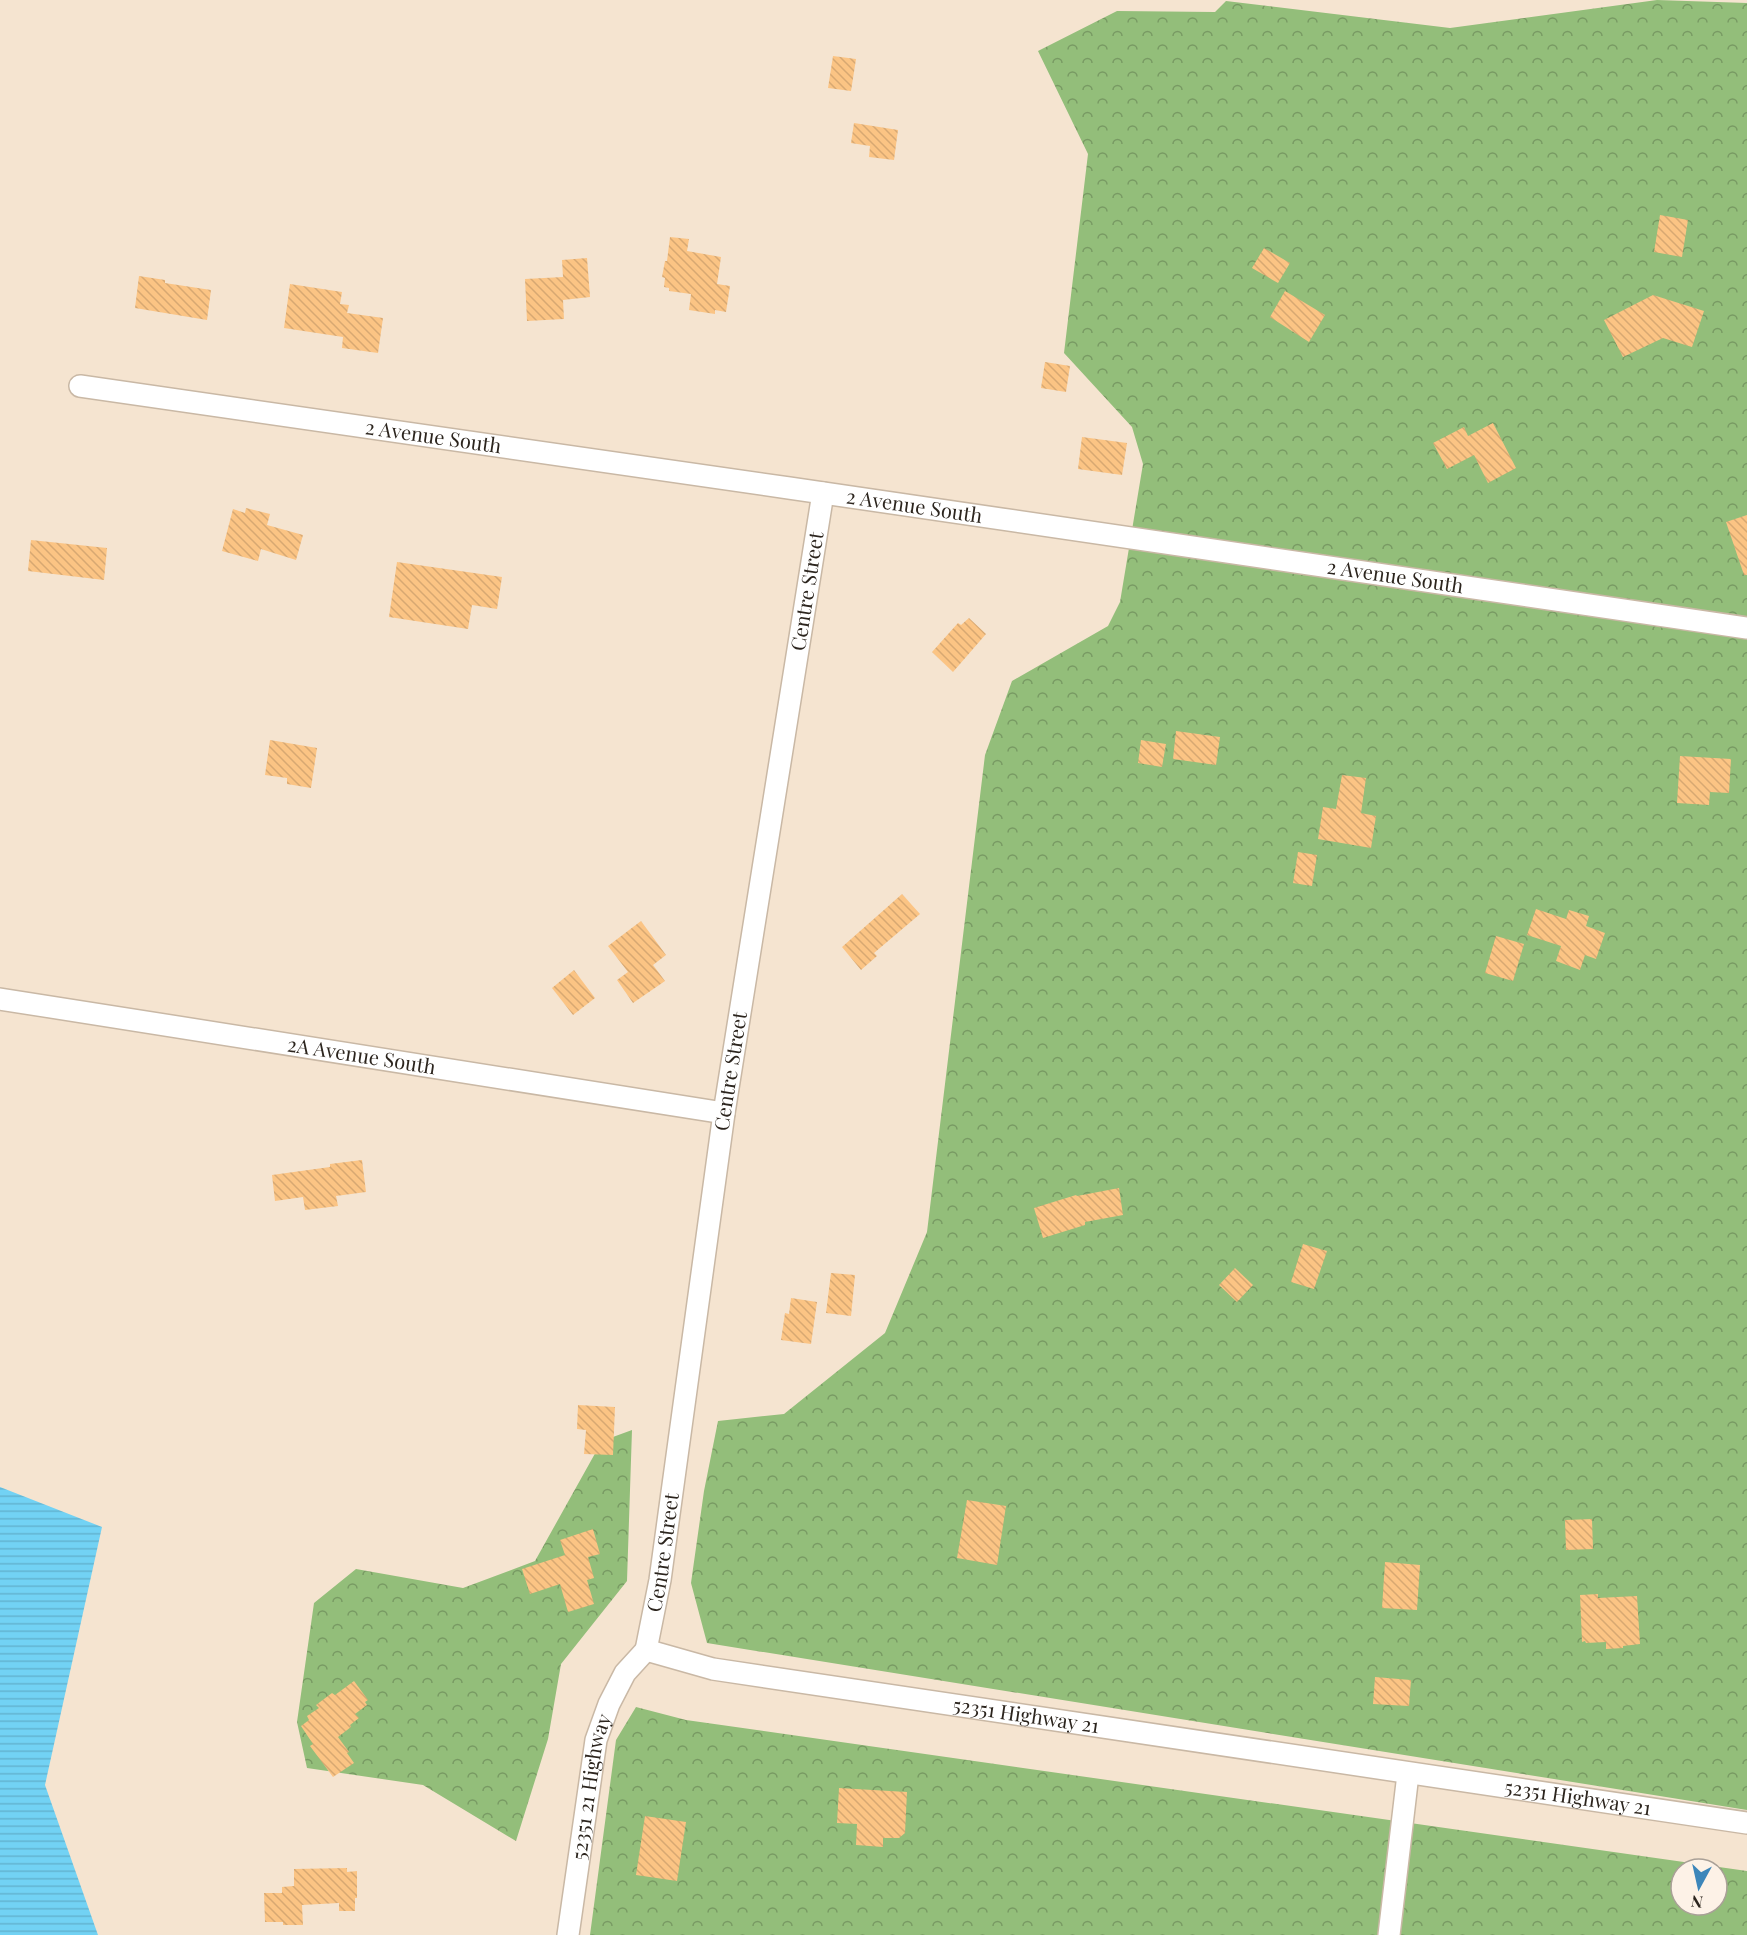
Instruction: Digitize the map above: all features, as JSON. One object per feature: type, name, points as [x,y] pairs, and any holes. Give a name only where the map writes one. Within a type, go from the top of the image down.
[{"type":"street","name":"2 Avenue South","points":[[80,386],[1747,628]]},
{"type":"street","name":"Centre Street","points":[[646,1650],[660,1580],[724,1113],[824,493]]},
{"type":"street","name":"2A Avenue South","points":[[0,999],[724,1113]]},
{"type":"street","name":"52351 Highway 21","points":[[646,1650],[712,1669],[1747,1823]]},
{"type":"street","name":"52351 21 Highway","points":[[568,1935],[596,1740],[609,1704],[625,1672],[646,1650]]},
{"type":"street","points":[[1389,1935],[1407,1774]]},
{"type":"green space","points":[[1657,0],[1747,3],[1747,1810],[707,1643],[691,1583],[704,1491],[718,1421],[784,1414],[885,1333],[927,1232],[985,755],[1012,681],[1108,626],[1120,602],[1143,464],[1132,427],[1064,353],[1088,154],[1038,51],[1117,11],[1215,12],[1226,1],[1450,28]]},
{"type":"green space","points":[[632,1430],[627,1581],[561,1664],[548,1739],[516,1841],[423,1785],[307,1768],[297,1722],[314,1603],[356,1569],[463,1588],[535,1561],[602,1441]]},
{"type":"green space","points":[[636,1707],[686,1720],[1669,1860],[1669,1917],[1729,1917],[1729,1868],[1747,1871],[1747,1935],[590,1935],[616,1740]]},
{"type":"water","points":[[0,1487],[102,1527],[45,1785],[98,1935],[0,1935]]},
{"type":"building","points":[[833,56],[856,59],[851,91],[828,88]]},
{"type":"building","points":[[854,123],[898,130],[894,160],[869,157],[870,146],[851,143]]},
{"type":"building","points":[[1660,215],[1688,220],[1682,257],[1654,252]]},
{"type":"building","points":[[670,237],[689,239],[687,251],[721,257],[717,284],[730,286],[726,312],[715,310],[715,314],[689,310],[691,294],[669,291],[669,288],[664,287],[665,278],[662,277]]},
{"type":"building","points":[[1264,248],[1290,263],[1278,283],[1252,268]]},
{"type":"building","points":[[587,258],[590,297],[563,300],[564,319],[527,321],[525,279],[563,277],[562,260]]},
{"type":"building","points":[[139,276],[165,280],[165,283],[211,290],[207,320],[135,308]]},
{"type":"building","points":[[290,284],[342,292],[340,304],[349,305],[347,313],[383,318],[378,353],[342,348],[343,337],[284,328]]},
{"type":"building","points":[[1285,291],[1325,315],[1309,342],[1270,317]]},
{"type":"building","points":[[1653,295],[1704,311],[1692,347],[1663,338],[1623,357],[1604,320]]},
{"type":"building","points":[[1045,362],[1070,366],[1066,392],[1041,388]]},
{"type":"building","points":[[1493,423],[1516,468],[1488,483],[1474,455],[1447,469],[1433,443],[1464,427],[1468,436]]},
{"type":"building","points":[[1082,437],[1127,443],[1122,475],[1078,469]]},
{"type":"building","points":[[246,508],[270,514],[267,525],[303,535],[296,560],[261,549],[258,561],[222,551],[233,509],[245,513]]},
{"type":"building","points":[[1747,515],[1747,575],[1744,575],[1726,522]]},
{"type":"building","points":[[31,540],[107,548],[104,580],[28,571]]},
{"type":"building","points":[[397,562],[502,577],[497,609],[472,605],[468,629],[389,617]]},
{"type":"building","points":[[969,618],[986,634],[953,672],[932,652],[958,623],[961,625]]},
{"type":"building","points":[[1176,731],[1220,737],[1216,765],[1173,759]]},
{"type":"building","points":[[270,740],[317,748],[311,788],[287,784],[287,778],[265,775]]},
{"type":"building","points":[[1141,740],[1166,744],[1162,767],[1138,763]]},
{"type":"building","points":[[1680,756],[1731,759],[1729,793],[1710,792],[1709,805],[1677,803]]},
{"type":"building","points":[[1342,775],[1366,778],[1361,813],[1376,816],[1371,848],[1318,839],[1323,807],[1336,809]]},
{"type":"building","points":[[1298,852],[1317,855],[1312,886],[1293,883]]},
{"type":"building","points":[[902,894],[920,914],[874,953],[877,956],[861,970],[842,947]]},
{"type":"building","points":[[1536,909],[1566,919],[1569,910],[1589,916],[1586,926],[1605,933],[1596,959],[1585,955],[1580,970],[1556,961],[1561,946],[1527,935]]},
{"type":"building","points":[[641,921],[666,955],[653,965],[665,981],[633,1003],[617,980],[628,972],[608,946]]},
{"type":"building","points":[[1496,936],[1524,944],[1513,981],[1485,973]]},
{"type":"building","points":[[574,970],[595,998],[573,1015],[552,988]]},
{"type":"building","points":[[362,1160],[366,1192],[336,1196],[338,1206],[305,1210],[303,1197],[275,1201],[272,1175]]},
{"type":"building","points":[[1119,1188],[1123,1215],[1085,1222],[1085,1225],[1043,1238],[1034,1208],[1076,1195]]},
{"type":"building","points":[[1303,1244],[1327,1251],[1314,1289],[1291,1282]]},
{"type":"building","points":[[1235,1268],[1253,1285],[1237,1302],[1219,1285]]},
{"type":"building","points":[[831,1273],[855,1275],[851,1316],[826,1313]]},
{"type":"building","points":[[791,1298],[817,1302],[811,1344],[781,1340],[785,1313],[789,1314]]},
{"type":"building","points":[[578,1405],[615,1407],[613,1455],[584,1454],[586,1430],[577,1429]]},
{"type":"building","points":[[967,1500],[1006,1506],[997,1565],[957,1558]]},
{"type":"building","points":[[1592,1519],[1593,1549],[1566,1550],[1565,1520]]},
{"type":"building","points":[[593,1529],[600,1554],[588,1557],[594,1578],[587,1580],[594,1604],[568,1612],[560,1584],[530,1594],[522,1569],[565,1555],[560,1540]]},
{"type":"building","points":[[1385,1562],[1420,1565],[1417,1610],[1382,1608]]},
{"type":"building","points":[[1598,1594],[1598,1598],[1637,1596],[1640,1644],[1606,1649],[1606,1642],[1582,1642],[1580,1595]]},
{"type":"building","points":[[1375,1677],[1411,1680],[1409,1706],[1373,1704]]},
{"type":"building","points":[[354,1681],[368,1700],[365,1702],[367,1705],[355,1714],[359,1718],[350,1725],[351,1727],[338,1737],[354,1763],[333,1777],[310,1746],[313,1744],[301,1726],[309,1720],[307,1716],[319,1708],[316,1705]]},
{"type":"building","points":[[839,1788],[907,1792],[905,1833],[899,1838],[883,1838],[883,1847],[856,1845],[857,1824],[837,1823]]},
{"type":"building","points":[[645,1816],[686,1822],[677,1881],[636,1875]]},
{"type":"building","points":[[347,1868],[347,1872],[357,1871],[355,1911],[339,1911],[339,1903],[302,1905],[303,1925],[265,1922],[264,1893],[282,1893],[282,1887],[294,1886],[294,1869]]}]
